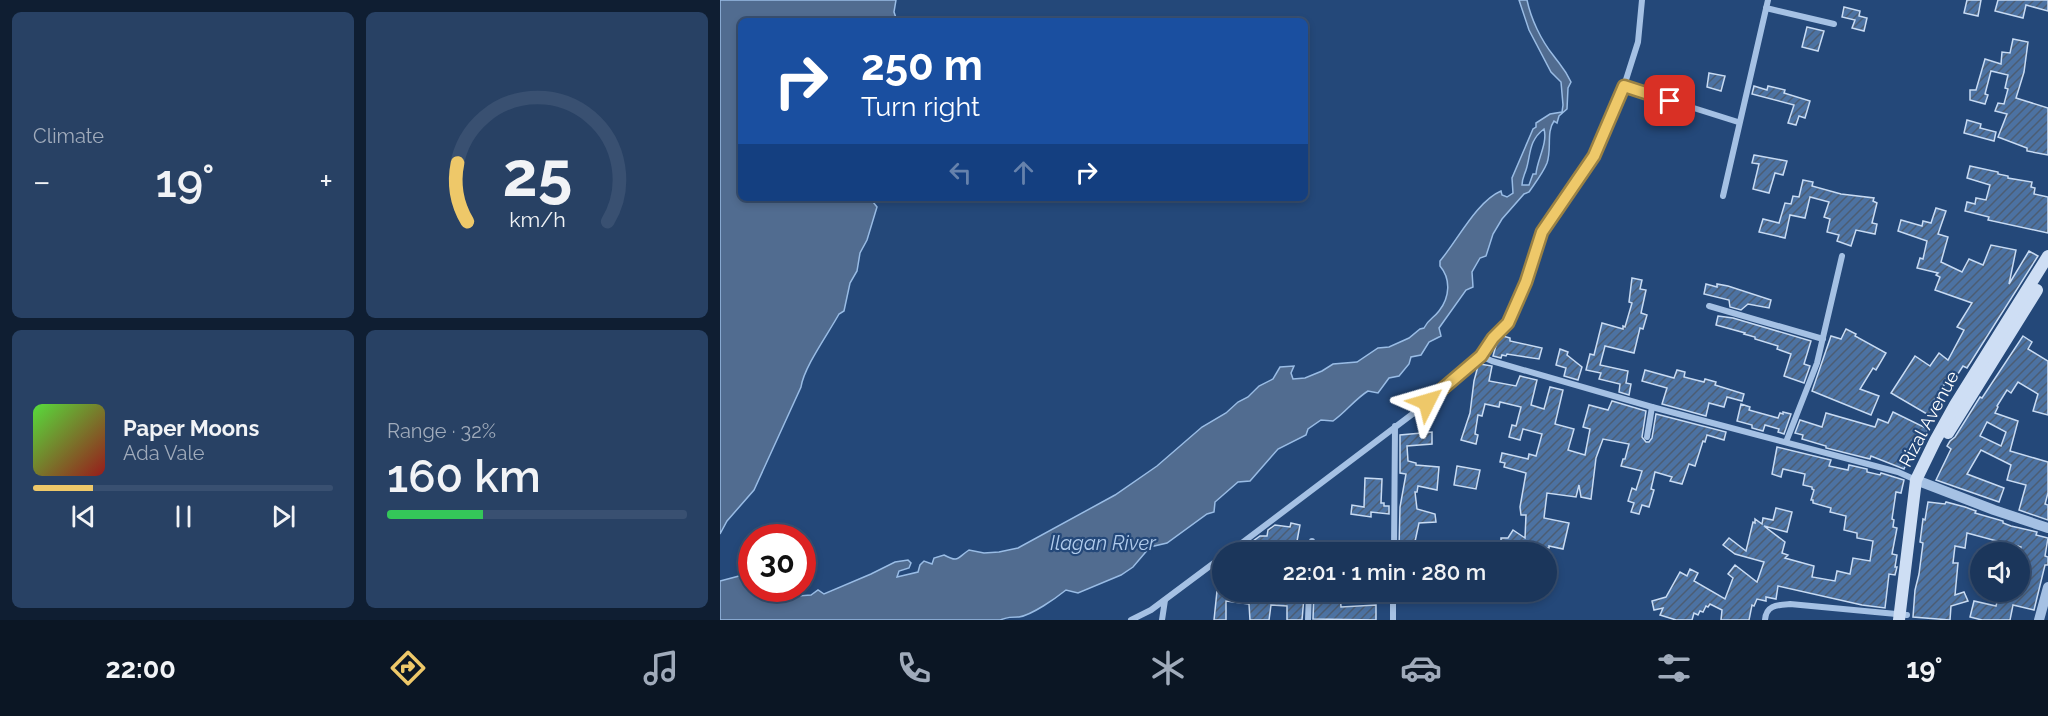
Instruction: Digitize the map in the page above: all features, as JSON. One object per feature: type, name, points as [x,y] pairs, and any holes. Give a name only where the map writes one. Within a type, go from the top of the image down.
[{"type":"main road","name":"Rizal Avenue","points":[[1903,617],[1919,482],[1935,441],[2048,256]]},
{"type":"main road","name":"Rizal Avenue","points":[[1919,482],[2048,270]]},
{"type":"street","points":[[1243,542],[1427,402],[1481,356],[1493,338],[1508,323],[1526,282],[1542,232],[1594,156],[1624,86],[1638,42],[1642,0]]},
{"type":"street","points":[[1723,196],[1738,122],[1768,0]]},
{"type":"street","points":[[1766,8],[1834,24]]},
{"type":"street","points":[[1624,86],[1738,122]]},
{"type":"street","points":[[1786,442],[1817,363],[1842,256]]},
{"type":"street","points":[[1709,306],[1823,339]]},
{"type":"street","points":[[1481,356],[1652,407],[1898,472],[1919,482],[2048,528]]},
{"type":"street","points":[[1647,438],[1652,407]]},
{"type":"street","points":[[1394,542],[1395,426]]},
{"type":"street","points":[[1131,620],[1165,600],[1212,565]]},
{"type":"street","points":[[2038,620],[2048,586]]},
{"type":"street","points":[[1162,620],[1165,600]]},
{"type":"street","points":[[1308,620],[1309,602]]},
{"type":"street","points":[[1393,602],[1393,620]]},
{"type":"street","points":[[1765,620],[1767,610],[1771,607],[1790,604],[1903,617]]},
{"type":"water","points":[[720,0],[896,0],[894,12],[896,18],[738,18],[738,201],[873,201],[877,207],[867,240],[860,253],[857,271],[850,283],[844,311],[839,314],[811,360],[754,490],[727,521],[720,534]]},
{"type":"water","name":"Ilagan River","points":[[1519,0],[1527,0],[1541,36],[1571,82],[1568,88],[1567,109],[1559,116],[1557,123],[1554,121],[1552,125],[1547,163],[1541,174],[1529,192],[1524,194],[1502,219],[1493,234],[1486,256],[1480,258],[1472,272],[1473,287],[1466,290],[1439,328],[1441,336],[1429,342],[1421,355],[1411,357],[1409,364],[1399,376],[1389,378],[1378,393],[1368,391],[1333,421],[1321,420],[1308,429],[1306,435],[1278,449],[1250,481],[1238,482],[1215,502],[1214,512],[1207,514],[1167,543],[1150,547],[1133,567],[1121,575],[1078,593],[1066,590],[1044,606],[1024,616],[1000,620],[720,620],[720,581],[738,576],[738,602],[816,602],[818,590],[824,594],[895,562],[908,560],[911,563],[909,568],[899,571],[897,577],[918,572],[924,561],[932,564],[934,558],[944,555],[955,559],[969,550],[984,553],[1018,548],[1115,495],[1157,466],[1202,427],[1226,413],[1259,386],[1273,379],[1280,367],[1294,366],[1291,373],[1293,379],[1305,378],[1333,364],[1357,362],[1378,348],[1389,347],[1409,338],[1424,328],[1443,306],[1448,288],[1440,261],[1484,203],[1501,191],[1502,195],[1507,197],[1513,193],[1512,178],[1536,123],[1550,114],[1562,112],[1561,82],[1551,72],[1529,30]],"holes":[[[1544,129],[1543,146],[1536,174],[1533,174],[1529,185],[1522,185],[1531,148],[1535,138]]]},
{"type":"building","points":[[1967,0],[1981,0],[1978,16],[1964,13]]},
{"type":"building","points":[[1998,0],[2048,0],[2048,11],[2026,5],[2023,18],[1995,11]]},
{"type":"building","points":[[1844,7],[1860,11],[1859,16],[1867,18],[1864,31],[1852,28],[1855,20],[1842,17]]},
{"type":"building","points":[[1807,27],[1824,31],[1818,51],[1802,47]]},
{"type":"building","points":[[2013,39],[2028,42],[2024,72],[2016,98],[2048,108],[2048,155],[2027,151],[2027,148],[1998,137],[2007,114],[1995,111],[1998,103],[2004,104],[2008,89],[2005,88],[2008,75],[1991,71],[1985,104],[1970,100],[1970,90],[1976,90],[1985,59],[2001,64],[2002,52],[2010,53]]},
{"type":"building","points":[[1709,73],[1725,76],[1721,91],[1707,87]]},
{"type":"building","points":[[1754,86],[1767,90],[1768,86],[1785,90],[1784,93],[1810,101],[1805,118],[1799,116],[1796,125],[1788,123],[1794,105],[1752,94]]},
{"type":"building","points":[[1967,120],[1981,124],[1980,128],[1996,132],[1994,141],[1964,133]]},
{"type":"building","points":[[1754,155],[1787,161],[1783,175],[1775,173],[1769,193],[1753,189],[1759,164],[1752,163]]},
{"type":"building","points":[[1970,166],[1998,172],[2008,178],[2032,182],[2031,187],[2035,188],[2034,194],[2048,197],[2048,233],[1988,220],[1989,217],[1965,211],[1967,202],[1975,204],[1976,198],[1986,200],[1990,185],[1967,178]]},
{"type":"building","points":[[1803,180],[1813,182],[1812,186],[1841,194],[1874,198],[1873,201],[1877,203],[1872,223],[1877,224],[1875,234],[1856,230],[1851,246],[1837,241],[1839,235],[1827,232],[1830,219],[1824,217],[1829,202],[1810,197],[1805,218],[1790,215],[1785,238],[1759,232],[1763,219],[1779,223],[1785,203],[1791,204],[1793,196],[1799,197]]},
{"type":"building","points":[[1936,208],[1946,211],[1938,234],[1948,237],[1941,262],[1962,272],[1969,259],[1983,265],[1991,245],[2016,250],[2009,284],[2029,251],[2038,256],[1967,368],[1963,366],[1954,380],[1949,377],[1932,404],[1938,407],[1932,417],[1891,393],[1915,356],[1930,366],[1939,353],[1948,360],[1964,330],[1957,327],[1972,303],[1935,290],[1940,277],[1936,275],[1938,273],[1917,268],[1920,258],[1923,259],[1927,241],[1898,231],[1901,220],[1922,226],[1923,221],[1931,223]]},
{"type":"building","points":[[1632,278],[1642,280],[1640,289],[1646,290],[1641,313],[1647,315],[1643,329],[1640,328],[1634,353],[1605,346],[1600,365],[1628,371],[1626,383],[1631,384],[1629,395],[1619,392],[1620,384],[1599,379],[1601,373],[1586,370],[1590,354],[1594,355],[1602,323],[1623,329],[1623,326],[1625,327],[1632,303],[1629,302]]},
{"type":"building","points":[[1706,284],[1717,287],[1717,284],[1728,286],[1771,300],[1769,308],[1748,304],[1741,310],[1730,307],[1729,300],[1704,294]]},
{"type":"building","points":[[1718,316],[1733,318],[1811,341],[1804,364],[1810,366],[1804,383],[1784,376],[1791,354],[1777,349],[1778,346],[1755,339],[1745,333],[1716,325]]},
{"type":"building","points":[[1846,329],[1886,353],[1876,370],[1873,368],[1860,389],[1879,396],[1871,415],[1812,391],[1831,336],[1841,339]]},
{"type":"building","points":[[1503,336],[1510,338],[1510,341],[1542,348],[1539,359],[1507,354],[1502,355],[1501,358],[1493,356],[1497,342]]},
{"type":"building","points":[[2023,336],[2032,342],[2028,349],[2048,361],[2048,415],[2033,411],[2038,394],[2018,382],[2011,393],[2007,390],[1995,413],[2018,421],[2010,451],[2048,462],[2048,493],[2045,504],[2048,505],[2048,520],[2019,510],[2026,485],[2007,480],[2011,465],[1981,450],[1967,474],[2004,488],[1999,502],[1936,480],[1951,449],[1947,446],[1980,397],[1982,398]],"holes":[[[1987,422],[2006,432],[2001,446],[1980,436]]]},
{"type":"building","points":[[1560,349],[1568,352],[1567,355],[1582,367],[1578,380],[1564,376],[1566,368],[1556,365]]},
{"type":"building","points":[[1480,364],[1492,366],[1489,381],[1516,386],[1520,376],[1537,380],[1531,405],[1544,409],[1550,387],[1563,390],[1555,424],[1574,429],[1568,450],[1585,455],[1590,429],[1583,427],[1589,405],[1608,410],[1612,401],[1646,411],[1642,437],[1646,442],[1652,438],[1656,414],[1726,432],[1724,440],[1707,435],[1695,466],[1689,464],[1682,484],[1670,481],[1672,477],[1655,472],[1651,489],[1654,490],[1649,507],[1642,505],[1639,514],[1631,512],[1634,503],[1628,501],[1632,488],[1636,490],[1642,471],[1621,466],[1629,444],[1603,439],[1596,458],[1591,499],[1581,497],[1579,485],[1576,497],[1547,493],[1544,518],[1569,523],[1563,549],[1557,548],[1557,542],[1501,542],[1501,538],[1508,538],[1513,530],[1525,538],[1526,515],[1521,515],[1520,507],[1526,473],[1504,467],[1505,463],[1500,462],[1502,453],[1528,459],[1529,454],[1536,456],[1542,434],[1523,429],[1520,440],[1509,437],[1512,425],[1516,426],[1521,407],[1500,402],[1499,407],[1485,404],[1482,416],[1478,415],[1476,444],[1461,440],[1470,413]]},
{"type":"building","points":[[1645,370],[1674,378],[1677,370],[1685,372],[1684,377],[1704,382],[1705,379],[1716,382],[1715,385],[1744,394],[1742,401],[1727,397],[1724,407],[1709,403],[1706,416],[1662,404],[1667,388],[1642,381]]},
{"type":"building","points":[[1741,404],[1750,407],[1749,410],[1778,418],[1783,412],[1791,414],[1784,434],[1778,432],[1779,429],[1765,425],[1763,431],[1737,421]]},
{"type":"building","points":[[1893,412],[1928,429],[1914,454],[1911,452],[1904,469],[1871,456],[1870,459],[1826,448],[1826,446],[1802,439],[1803,435],[1795,433],[1800,420],[1822,427],[1826,413],[1875,427],[1878,419],[1888,423]]},
{"type":"building","points":[[1432,432],[1432,444],[1407,446],[1408,461],[1416,465],[1439,467],[1437,490],[1418,486],[1415,492],[1417,509],[1435,514],[1436,522],[1419,523],[1415,542],[1399,542],[1400,507],[1406,474],[1400,473],[1400,435]]},
{"type":"building","points":[[1777,447],[1831,460],[1829,466],[1848,470],[1849,465],[1867,469],[1867,472],[1880,475],[1881,473],[1904,480],[1901,493],[1896,492],[1892,519],[1894,520],[1893,527],[1897,528],[1892,554],[1897,555],[1895,567],[1897,567],[1895,575],[1889,574],[1885,608],[1778,586],[1776,599],[1766,597],[1766,601],[1757,599],[1754,606],[1752,605],[1749,620],[1721,620],[1722,610],[1710,604],[1698,615],[1694,613],[1692,620],[1676,620],[1660,615],[1663,608],[1654,610],[1652,601],[1666,597],[1680,572],[1687,576],[1690,569],[1698,573],[1694,581],[1725,599],[1733,578],[1728,574],[1735,565],[1757,582],[1764,562],[1735,554],[1723,545],[1729,538],[1746,551],[1755,519],[1762,524],[1763,518],[1773,520],[1776,508],[1792,512],[1787,532],[1764,526],[1785,542],[1782,553],[1788,555],[1785,558],[1814,566],[1812,577],[1835,581],[1837,571],[1850,574],[1853,558],[1870,561],[1873,541],[1857,538],[1857,533],[1844,530],[1846,516],[1830,512],[1831,508],[1813,503],[1811,500],[1814,490],[1812,487],[1803,485],[1805,474],[1783,469],[1781,477],[1772,474]]},
{"type":"building","points":[[1457,466],[1480,470],[1476,489],[1454,485]]},
{"type":"building","points":[[1365,478],[1382,479],[1381,503],[1389,506],[1389,514],[1371,512],[1371,517],[1351,514],[1352,505],[1364,507]]},
{"type":"building","points":[[1928,502],[1945,504],[1946,502],[1976,511],[1975,513],[2003,521],[2011,526],[2037,532],[2036,535],[2048,538],[2045,556],[2048,557],[2048,565],[2045,565],[2034,610],[2013,605],[2010,620],[1982,620],[1970,617],[1974,602],[1996,606],[1997,602],[2030,602],[2030,542],[1997,542],[1967,533],[1965,548],[1955,546],[1953,563],[1958,563],[1955,595],[1964,592],[1968,601],[1951,606],[1950,620],[1913,617],[1923,543],[1920,542],[1923,519],[1925,520]]},
{"type":"building","points":[[1291,523],[1300,525],[1297,541],[1306,542],[1252,542],[1260,536],[1267,536],[1268,530],[1275,525],[1290,527]]},
{"type":"building","points":[[1216,602],[1226,602],[1226,620],[1214,620]]},
{"type":"building","points":[[1234,602],[1304,602],[1302,620],[1287,620],[1287,606],[1271,605],[1269,620],[1250,620],[1249,604]]},
{"type":"building","points":[[1314,602],[1341,602],[1341,607],[1376,605],[1376,620],[1313,619]]},
{"type":"route","points":[[1427,402],[1481,356],[1493,338],[1508,323],[1526,282],[1542,232],[1594,156],[1624,86],[1670,101]]}]
